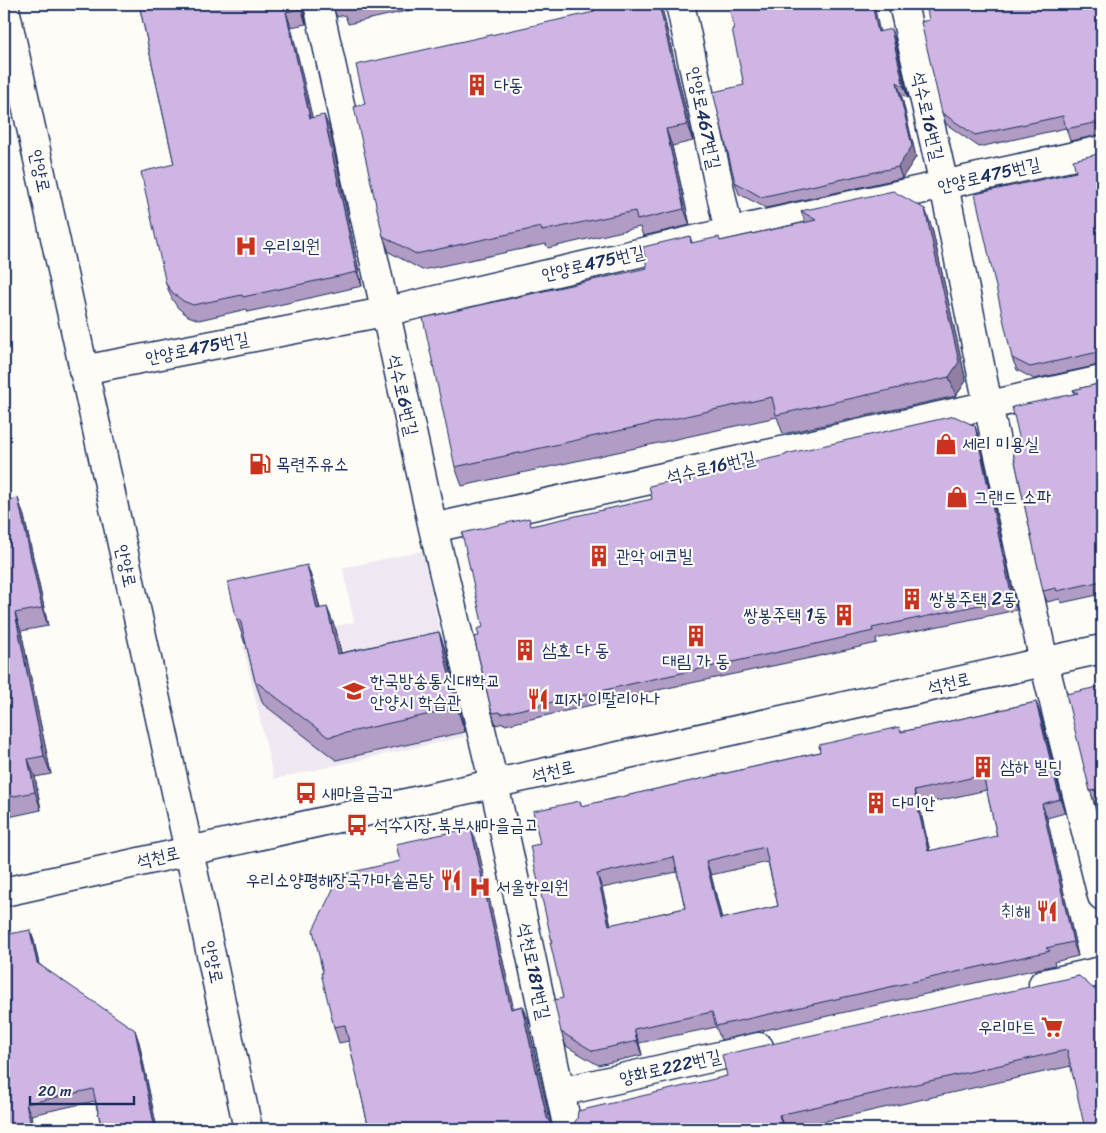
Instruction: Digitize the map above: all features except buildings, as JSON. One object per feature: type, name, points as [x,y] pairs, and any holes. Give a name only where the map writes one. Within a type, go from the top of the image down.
[{"type":"street","name":"안양로","points":[[4,4],[248,1129]]},
{"type":"street","name":"석수로6번길","points":[[318,4],[384,312],[494,784]]},
{"type":"street","name":"안양로467번길","points":[[680,4],[729,232]]},
{"type":"street","name":"석수로16번길","points":[[903,4],[944,185],[988,405],[1044,662],[1102,896]]},
{"type":"street","name":"안양로475번길","points":[[83,370],[384,312],[729,232],[1102,150]]},
{"type":"street","points":[[988,405],[1102,380]]},
{"type":"street","name":"석수로16번길","points":[[433,528],[988,405]]},
{"type":"street","name":"석천로","points":[[4,892],[1102,649]]},
{"type":"street","name":"석천로181번길","points":[[494,784],[568,1129]]},
{"type":"street","points":[[1015,990],[1102,971]]},
{"type":"street","name":"양화로222번길","points":[[560,1092],[782,1042]]},
{"type":"shaded area","name":"한국방송통신대학교 안양시 학습관","points":[[422,551],[464,737],[274,779],[243,646],[354,622],[343,568]]},
{"type":"place","name":"다동","points":[[477,85]]},
{"type":"place","name":"우리의원","points":[[246,246]]},
{"type":"place","name":"세리 미용실","points":[[946,444]]},
{"type":"place","name":"목련주유소","points":[[260,464]]},
{"type":"place","name":"그랜드 소파","points":[[957,497]]},
{"type":"place","name":"관악 에코빌","points":[[599,556]]},
{"type":"place","name":"쌍봉주택 2동","points":[[912,599]]},
{"type":"place","name":"쌍봉주택 1동","points":[[844,615]]},
{"type":"place","name":"대림 가 동","points":[[696,636]]},
{"type":"place","name":"삼호 다 동","points":[[525,650]]},
{"type":"place","name":"한국방송통신대학교 안양시 학습관","points":[[354,691]]},
{"type":"place","name":"피자 이딸리아나","points":[[538,699]]},
{"type":"place","name":"삼하 빌딩","points":[[983,767]]},
{"type":"place","name":"새마을금고","points":[[306,793]]},
{"type":"place","name":"다미안","points":[[876,803]]},
{"type":"place","name":"석수시장.북부새마을금고","points":[[357,825]]},
{"type":"place","name":"우리소양평해장국가마솥곰탕","points":[[451,880]]},
{"type":"place","name":"서울한의원","points":[[480,887]]},
{"type":"place","name":"취해","points":[[1047,911]]},
{"type":"place","name":"우리마트","points":[[1052,1027]]}]
